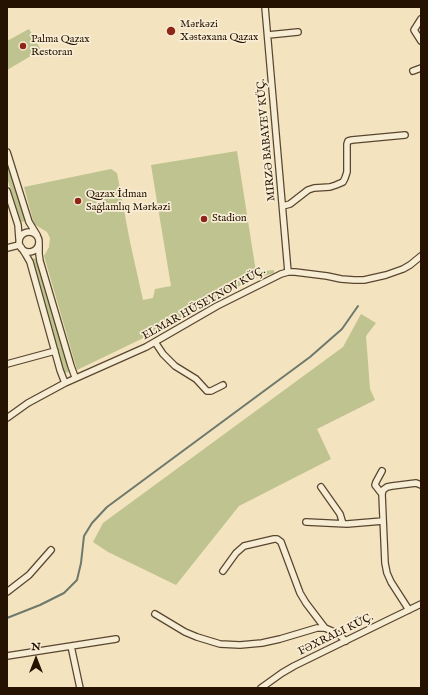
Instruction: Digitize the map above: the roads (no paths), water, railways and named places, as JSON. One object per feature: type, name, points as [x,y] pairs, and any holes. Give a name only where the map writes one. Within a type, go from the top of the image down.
[{"type":"street","name":"MIRZƏ BABAYEV KÜÇ.","points":[[265,7],[288,272]]},
{"type":"street","points":[[421,19],[414,30],[421,41]]},
{"type":"street","points":[[268,35],[298,32]]},
{"type":"street","points":[[413,71],[421,68]]},
{"type":"street","points":[[283,206],[290,204],[308,190],[330,187],[343,182],[347,172],[348,141],[406,135]]},
{"type":"street","points":[[7,152],[29,222],[38,239],[40,261],[70,366],[75,377]]},
{"type":"street","points":[[7,191],[18,225],[20,244],[31,264],[54,351],[65,383]]},
{"type":"street","points":[[31,232],[38,239],[37,248],[32,251],[26,251],[20,244],[20,238],[24,233],[31,232]]},
{"type":"street","points":[[7,248],[20,244]]},
{"type":"street","name":"ELMAR HÜSEYNOV KÜÇ.","points":[[7,418],[28,403],[75,377],[137,352],[235,296],[281,274],[288,272],[313,274],[341,279],[364,280],[403,269],[421,256]]},
{"type":"street","points":[[155,342],[163,354],[175,366],[196,379],[207,391],[211,391],[223,385]]},
{"type":"street","points":[[7,364],[54,351]]},
{"type":"street","points":[[382,471],[375,485],[382,494]]},
{"type":"street","points":[[409,610],[390,582],[387,573],[385,563],[382,494],[383,490],[387,487],[416,483],[421,485]]},
{"type":"street","points":[[321,487],[340,514],[343,524]]},
{"type":"street","points":[[306,522],[343,524],[383,521]]},
{"type":"street","points":[[223,571],[236,553],[244,546],[277,539],[280,542],[300,592],[306,603],[325,628],[339,635],[346,641]]},
{"type":"street","points":[[7,592],[29,575],[51,550]]},
{"type":"street","points":[[261,688],[282,673],[421,604]]},
{"type":"street","points":[[155,614],[185,632],[213,643],[229,645],[262,643],[318,628],[325,628]]},
{"type":"street","points":[[7,656],[116,640]]},
{"type":"street","points":[[71,646],[80,688]]},
{"type":"waterway","points":[[7,618],[40,605],[64,593],[77,580],[81,563],[84,536],[92,523],[107,507],[310,357],[342,329],[358,306]]},
{"type":"place","name":"Mərkəzi Xəstəxana Qazax","points":[[171,31]]},
{"type":"place","name":"Palma Qazax Restoran","points":[[23,46]]},
{"type":"place","name":"Qazax İdman Sağlamlıq Mərkəzi","points":[[78,201]]},
{"type":"place","name":"Stadion","points":[[204,219]]}]
